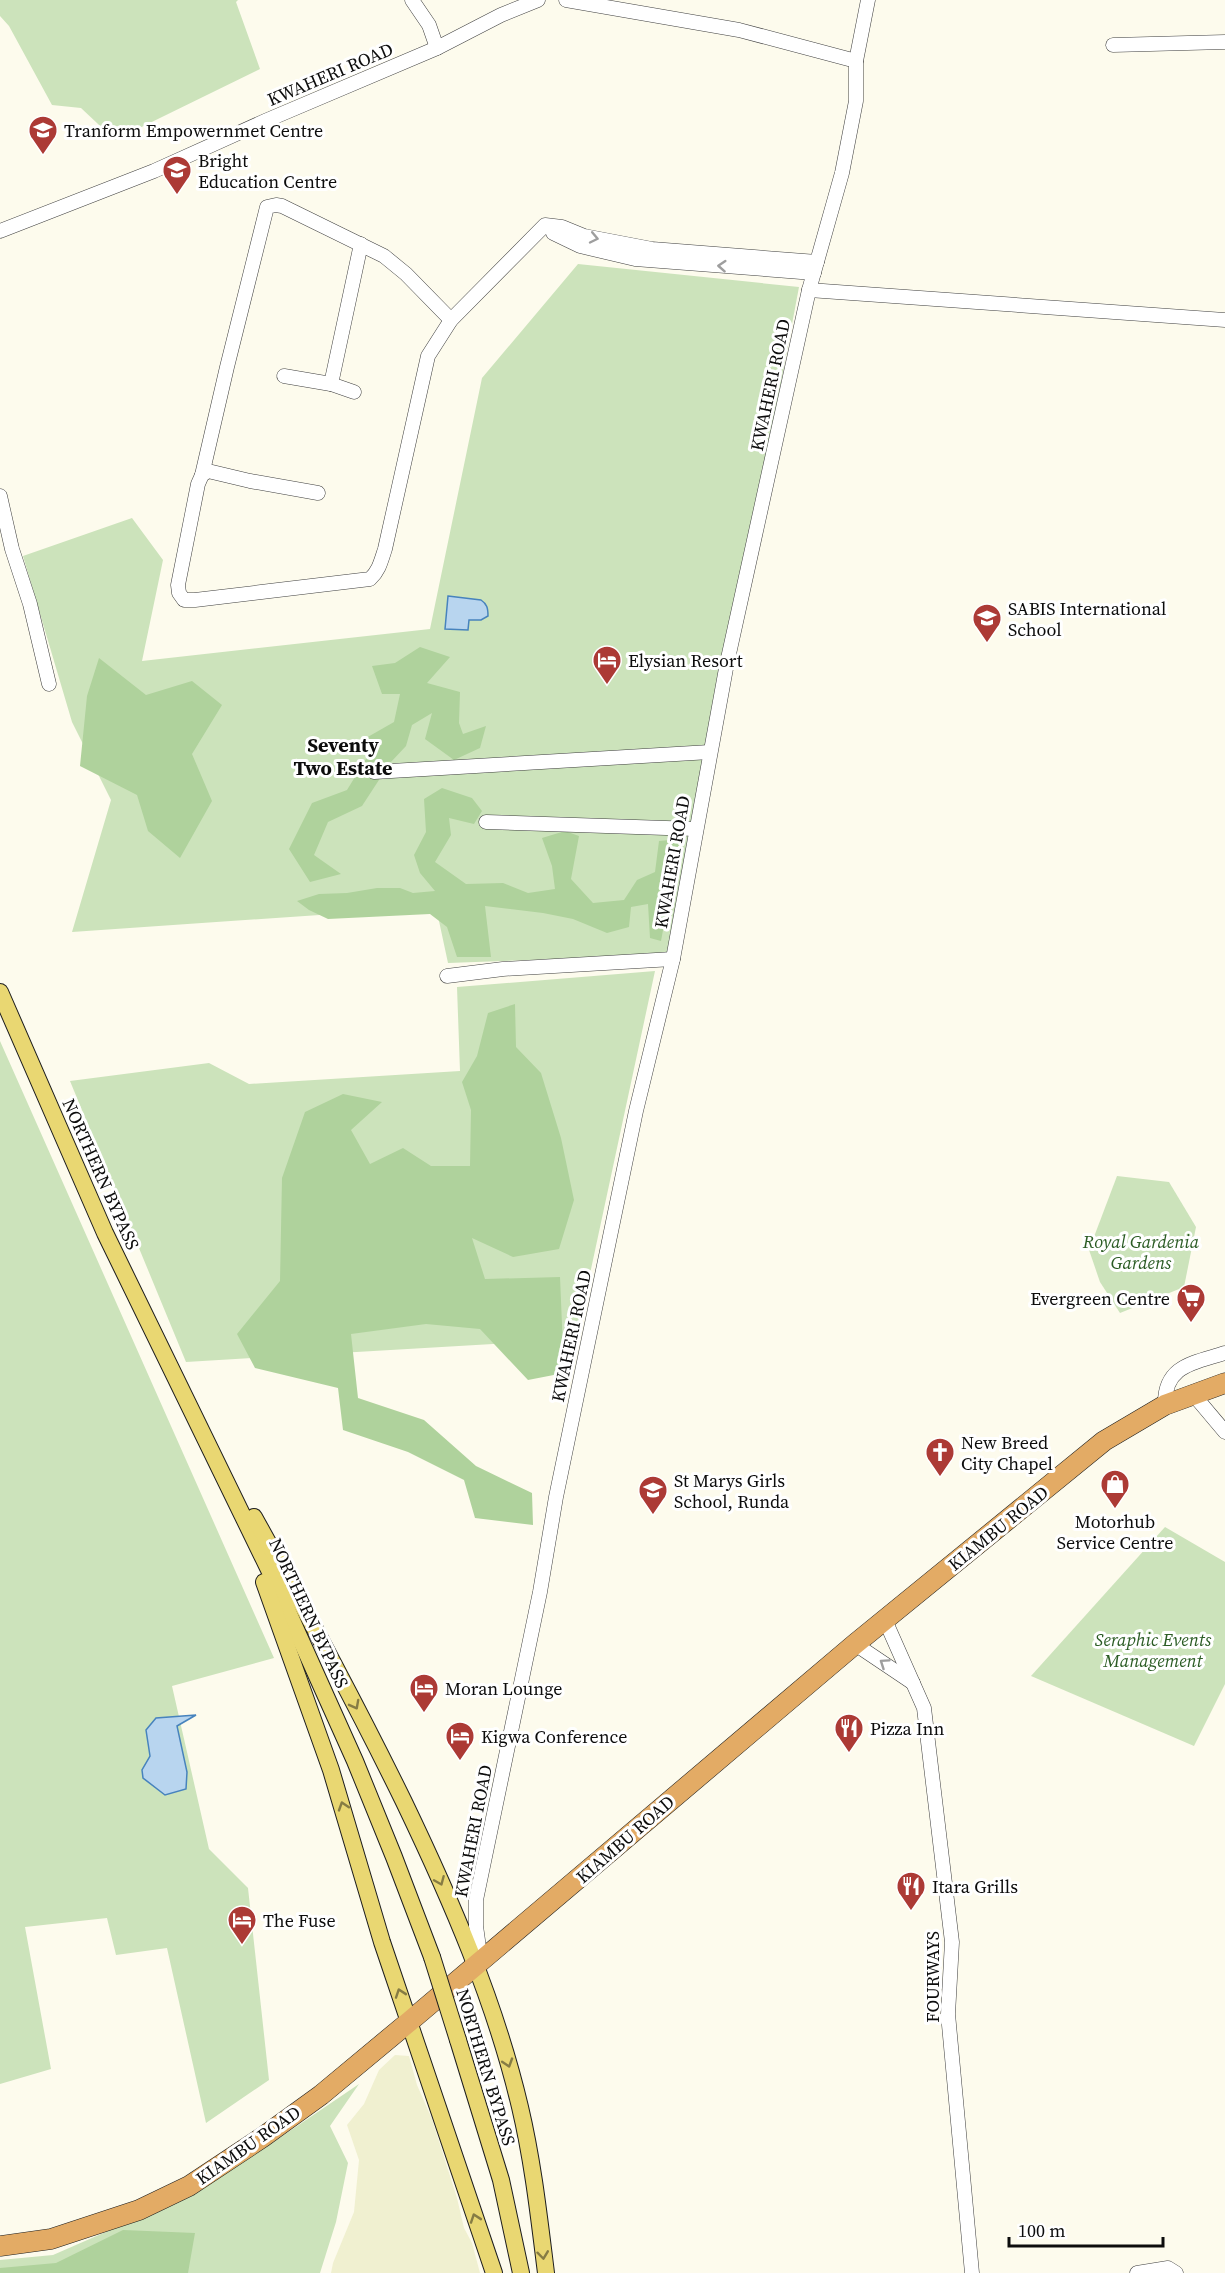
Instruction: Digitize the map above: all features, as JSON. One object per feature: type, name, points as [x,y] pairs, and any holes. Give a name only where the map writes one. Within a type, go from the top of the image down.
[{"type":"highway","name":"KIAMBU ROAD","points":[[0,2246],[51,2239],[139,2210],[189,2186],[263,2137],[321,2095],[479,1964],[855,1644],[1104,1441],[1165,1405],[1225,1383]]},
{"type":"main road","name":"NORTHERN BYPASS","points":[[0,992],[105,1233],[246,1524],[355,1761],[432,1957],[501,2180],[521,2273]]},
{"type":"main road","points":[[203,1435],[238,1487],[376,1745],[479,1964],[520,2108],[533,2173],[546,2273]]},
{"type":"main road","points":[[246,1524],[264,1583],[310,1706],[345,1813],[382,1942],[494,2273]]},
{"type":"street","points":[[412,0],[429,25],[437,48]]},
{"type":"street","name":"KWAHERI ROAD","points":[[0,231],[154,171],[265,120],[437,48],[536,0]]},
{"type":"street","points":[[566,0],[739,30],[856,61]]},
{"type":"street","name":"KWAHERI ROAD","points":[[479,1964],[476,1900],[636,1112],[673,960],[727,663],[809,290],[843,173],[856,101],[856,61],[868,0]]},
{"type":"street","points":[[1113,45],[1225,42]]},
{"type":"street","points":[[451,320],[392,263],[361,244],[282,206],[267,207],[198,484],[178,585],[179,593],[184,600],[369,579],[376,572],[385,549],[428,356],[451,320],[545,225],[562,227],[636,253],[816,267]]},
{"type":"street","points":[[331,384],[361,244]]},
{"type":"street","points":[[809,290],[1225,320]]},
{"type":"street","points":[[284,376],[331,384],[354,392]]},
{"type":"street","points":[[202,475],[208,471],[318,493]]},
{"type":"street","points":[[0,496],[49,684]]},
{"type":"street","points":[[374,772],[710,752]]},
{"type":"street","points":[[486,822],[696,829]]},
{"type":"street","points":[[447,976],[503,969],[673,960]]},
{"type":"street","points":[[1165,1405],[1165,1394],[1174,1373],[1187,1365],[1225,1353]]},
{"type":"street","points":[[1193,1394],[1225,1432]]},
{"type":"street","name":"FOURWAYS","points":[[885,1620],[924,1708],[952,1942],[948,2014],[972,2273]]},
{"type":"street","points":[[855,1644],[913,1683]]},
{"type":"street","points":[[1137,2273],[1168,2268],[1176,2273]]},
{"type":"green space","points":[[0,0],[238,0],[236,2],[260,69],[115,140],[81,108],[52,105],[9,26],[0,16]]},
{"type":"green space","points":[[578,264],[799,287],[780,388],[724,650],[670,955],[448,963],[436,907],[72,932],[111,800],[72,722],[23,556],[132,518],[163,560],[142,661],[430,629],[482,378]]},
{"type":"green space","points":[[420,647],[450,657],[427,683],[460,692],[459,723],[463,734],[486,726],[480,748],[454,760],[425,739],[432,713],[412,725],[406,746],[390,763],[362,806],[328,822],[314,855],[341,874],[310,882],[289,849],[312,803],[347,790],[366,759],[366,738],[394,722],[400,694],[382,694],[372,666],[395,663]]},
{"type":"green space","points":[[99,658],[146,695],[192,681],[222,705],[192,754],[212,801],[180,858],[148,831],[137,795],[80,766],[87,696]]},
{"type":"green space","points":[[442,788],[472,798],[482,811],[474,824],[449,818],[451,835],[435,862],[466,884],[503,883],[528,893],[555,889],[552,866],[542,838],[565,831],[579,836],[571,879],[593,903],[624,900],[637,880],[655,872],[659,841],[680,839],[661,941],[650,938],[648,904],[631,907],[629,927],[607,933],[573,919],[485,906],[491,957],[457,957],[447,927],[430,914],[328,919],[297,901],[319,894],[347,893],[377,888],[400,888],[413,893],[435,891],[420,873],[414,855],[426,832],[424,799]]},
{"type":"green space","points":[[655,971],[576,1339],[186,1362],[70,1081],[209,1063],[249,1084],[460,1071],[457,987]]},
{"type":"green space","points":[[515,1004],[516,1047],[541,1073],[561,1138],[574,1200],[559,1249],[513,1257],[472,1238],[485,1279],[560,1277],[564,1373],[528,1380],[480,1329],[426,1324],[351,1334],[358,1398],[424,1420],[476,1466],[532,1493],[533,1525],[475,1518],[464,1480],[408,1452],[343,1430],[338,1388],[255,1368],[237,1334],[280,1281],[282,1178],[305,1112],[343,1094],[382,1102],[351,1130],[370,1164],[403,1148],[431,1166],[470,1166],[471,1110],[462,1082],[477,1056],[488,1013]]},
{"type":"green space","points":[[0,1041],[274,1658],[172,1686],[209,1849],[248,1888],[269,2080],[206,2123],[167,1948],[116,1955],[107,1918],[25,1927],[51,2069],[0,2084]]},
{"type":"green space","name":"Royal Gardenia Gardens","points":[[1117,1176],[1169,1182],[1196,1227],[1184,1287],[1120,1313],[1100,1282],[1089,1250]]},
{"type":"green space","name":"Seraphic Events Management","points":[[1165,1527],[1225,1562],[1225,1684],[1194,1746],[1031,1676]]},
{"type":"green space","points":[[395,2055],[409,2056],[417,2085],[432,2119],[464,2228],[472,2243],[480,2273],[331,2273],[354,2212],[359,2160],[347,2125],[364,2104],[379,2070]]},
{"type":"green space","points":[[359,2084],[330,2126],[348,2163],[336,2222],[320,2273],[0,2273],[0,2260],[53,2255],[124,2224],[275,2141]]},
{"type":"green space","points":[[123,2230],[195,2233],[188,2273],[0,2273],[0,2268],[56,2263]]},
{"type":"water","points":[[448,596],[481,600],[487,606],[488,616],[481,620],[469,620],[468,630],[445,629]]},
{"type":"water","points":[[196,1715],[177,1726],[187,1772],[186,1789],[165,1795],[143,1778],[142,1770],[150,1756],[146,1730],[156,1718]]},
{"type":"place","name":"Tranform Empowernmet Centre","points":[[43,156]]},
{"type":"place","name":"Bright Education Centre","points":[[177,196]]},
{"type":"place","name":"SABIS International School","points":[[987,644]]},
{"type":"place","name":"Elysian Resort","points":[[607,686]]},
{"type":"place","name":"Evergreen Centre","points":[[1191,1324]]},
{"type":"place","name":"New Breed City Chapel","points":[[940,1478]]},
{"type":"place","name":"Motorhub Service Centre","points":[[1115,1510]]},
{"type":"place","name":"St Marys Girls School, Runda","points":[[653,1516]]},
{"type":"place","name":"Moran Lounge","points":[[424,1714]]},
{"type":"place","name":"Pizza Inn","points":[[849,1754]]},
{"type":"place","name":"Kigwa Conference","points":[[460,1762]]},
{"type":"place","name":"Itara Grills","points":[[911,1912]]},
{"type":"place","name":"The Fuse","points":[[242,1946]]},
{"type":"district","name":"Seventy Two Estate","points":[[343,756]]}]
